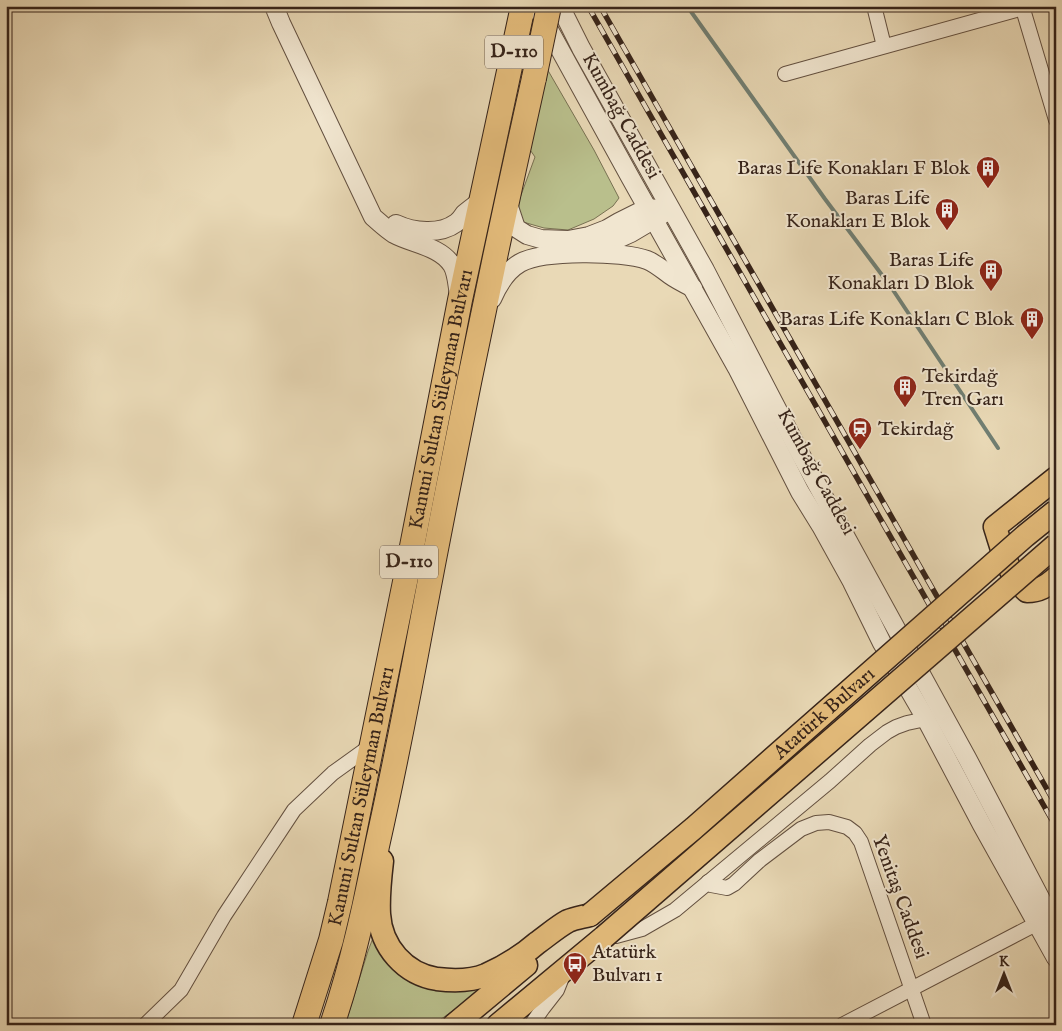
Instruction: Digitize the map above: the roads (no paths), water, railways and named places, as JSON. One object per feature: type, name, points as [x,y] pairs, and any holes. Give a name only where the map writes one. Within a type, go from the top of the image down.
[{"type":"highway","name":"Kanuni Sultan Süleyman Bulvarı","points":[[304,1025],[331,940],[356,830],[460,300],[523,6]]},
{"type":"highway","name":"Kanuni Sultan Süleyman Bulvarı","points":[[332,1025],[354,951],[397,754],[454,456],[549,6]]},
{"type":"main road","points":[[1056,478],[995,527],[1008,568],[1027,591],[1035,591],[1046,586],[1056,578]]},
{"type":"main road","name":"Atatürk Bulvarı","points":[[454,1025],[694,828],[1025,536],[1056,511]]},
{"type":"main road","name":"Atatürk Bulvarı","points":[[498,1025],[604,937],[1056,544]]},
{"type":"main road","points":[[397,754],[382,863],[379,915],[390,949],[400,961],[428,977],[465,980],[484,976],[508,964],[569,921],[590,914]]},
{"type":"street","points":[[274,6],[373,217],[394,234],[434,250],[447,259],[452,265],[456,277],[460,300]]},
{"type":"street","name":"Kumbağ Caddesi","points":[[536,6],[737,368],[800,492],[852,582],[882,643],[926,719],[1056,958]]},
{"type":"street","name":"Kumbağ Caddesi","points":[[560,6],[581,48],[709,278],[803,459],[966,758],[1056,928]]},
{"type":"street","points":[[874,6],[884,46]]},
{"type":"street","points":[[784,74],[1022,7],[1056,120]]},
{"type":"street","points":[[508,194],[509,207],[516,228],[527,235],[541,239],[568,240],[589,236],[619,222],[671,209]]},
{"type":"street","points":[[364,198],[390,220],[405,228],[426,231],[445,228],[456,223],[482,199]]},
{"type":"street","points":[[588,253],[631,233],[651,214]]},
{"type":"street","points":[[482,319],[494,293],[510,271],[520,263],[548,256],[588,253],[632,256],[649,261],[693,288]]},
{"type":"street","points":[[604,937],[642,929],[675,910],[887,732],[907,723],[926,719]]},
{"type":"street","points":[[144,1025],[181,990],[224,916],[294,810],[333,773],[372,745]]},
{"type":"street","name":"Yenitaş Caddesi","points":[[708,882],[711,885],[727,888],[801,829],[816,823],[829,822],[847,827],[862,842],[924,1025]]},
{"type":"street","points":[[842,1025],[1036,924]]},
{"type":"street","points":[[531,1025],[557,990],[564,970]]},
{"type":"waterway","points":[[687,6],[825,199],[891,287],[998,448]]},
{"type":"railway","points":[[588,6],[1056,827]]},
{"type":"railway","points":[[600,6],[1056,805]]},
{"type":"place","name":"Baras Life Konakları F Blok","points":[[988,189]]},
{"type":"place","name":"Baras Life Konakları E Blok","points":[[947,231]]},
{"type":"place","name":"Baras Life Konakları D Blok","points":[[991,292]]},
{"type":"place","name":"Baras Life Konakları C Blok","points":[[1032,340]]},
{"type":"place","name":"Tekirdağ Tren Garı","points":[[905,408]]},
{"type":"place","name":"Tekirdağ","points":[[860,450]]},
{"type":"place","name":"Atatürk Bulvarı 1","points":[[575,985]]}]
